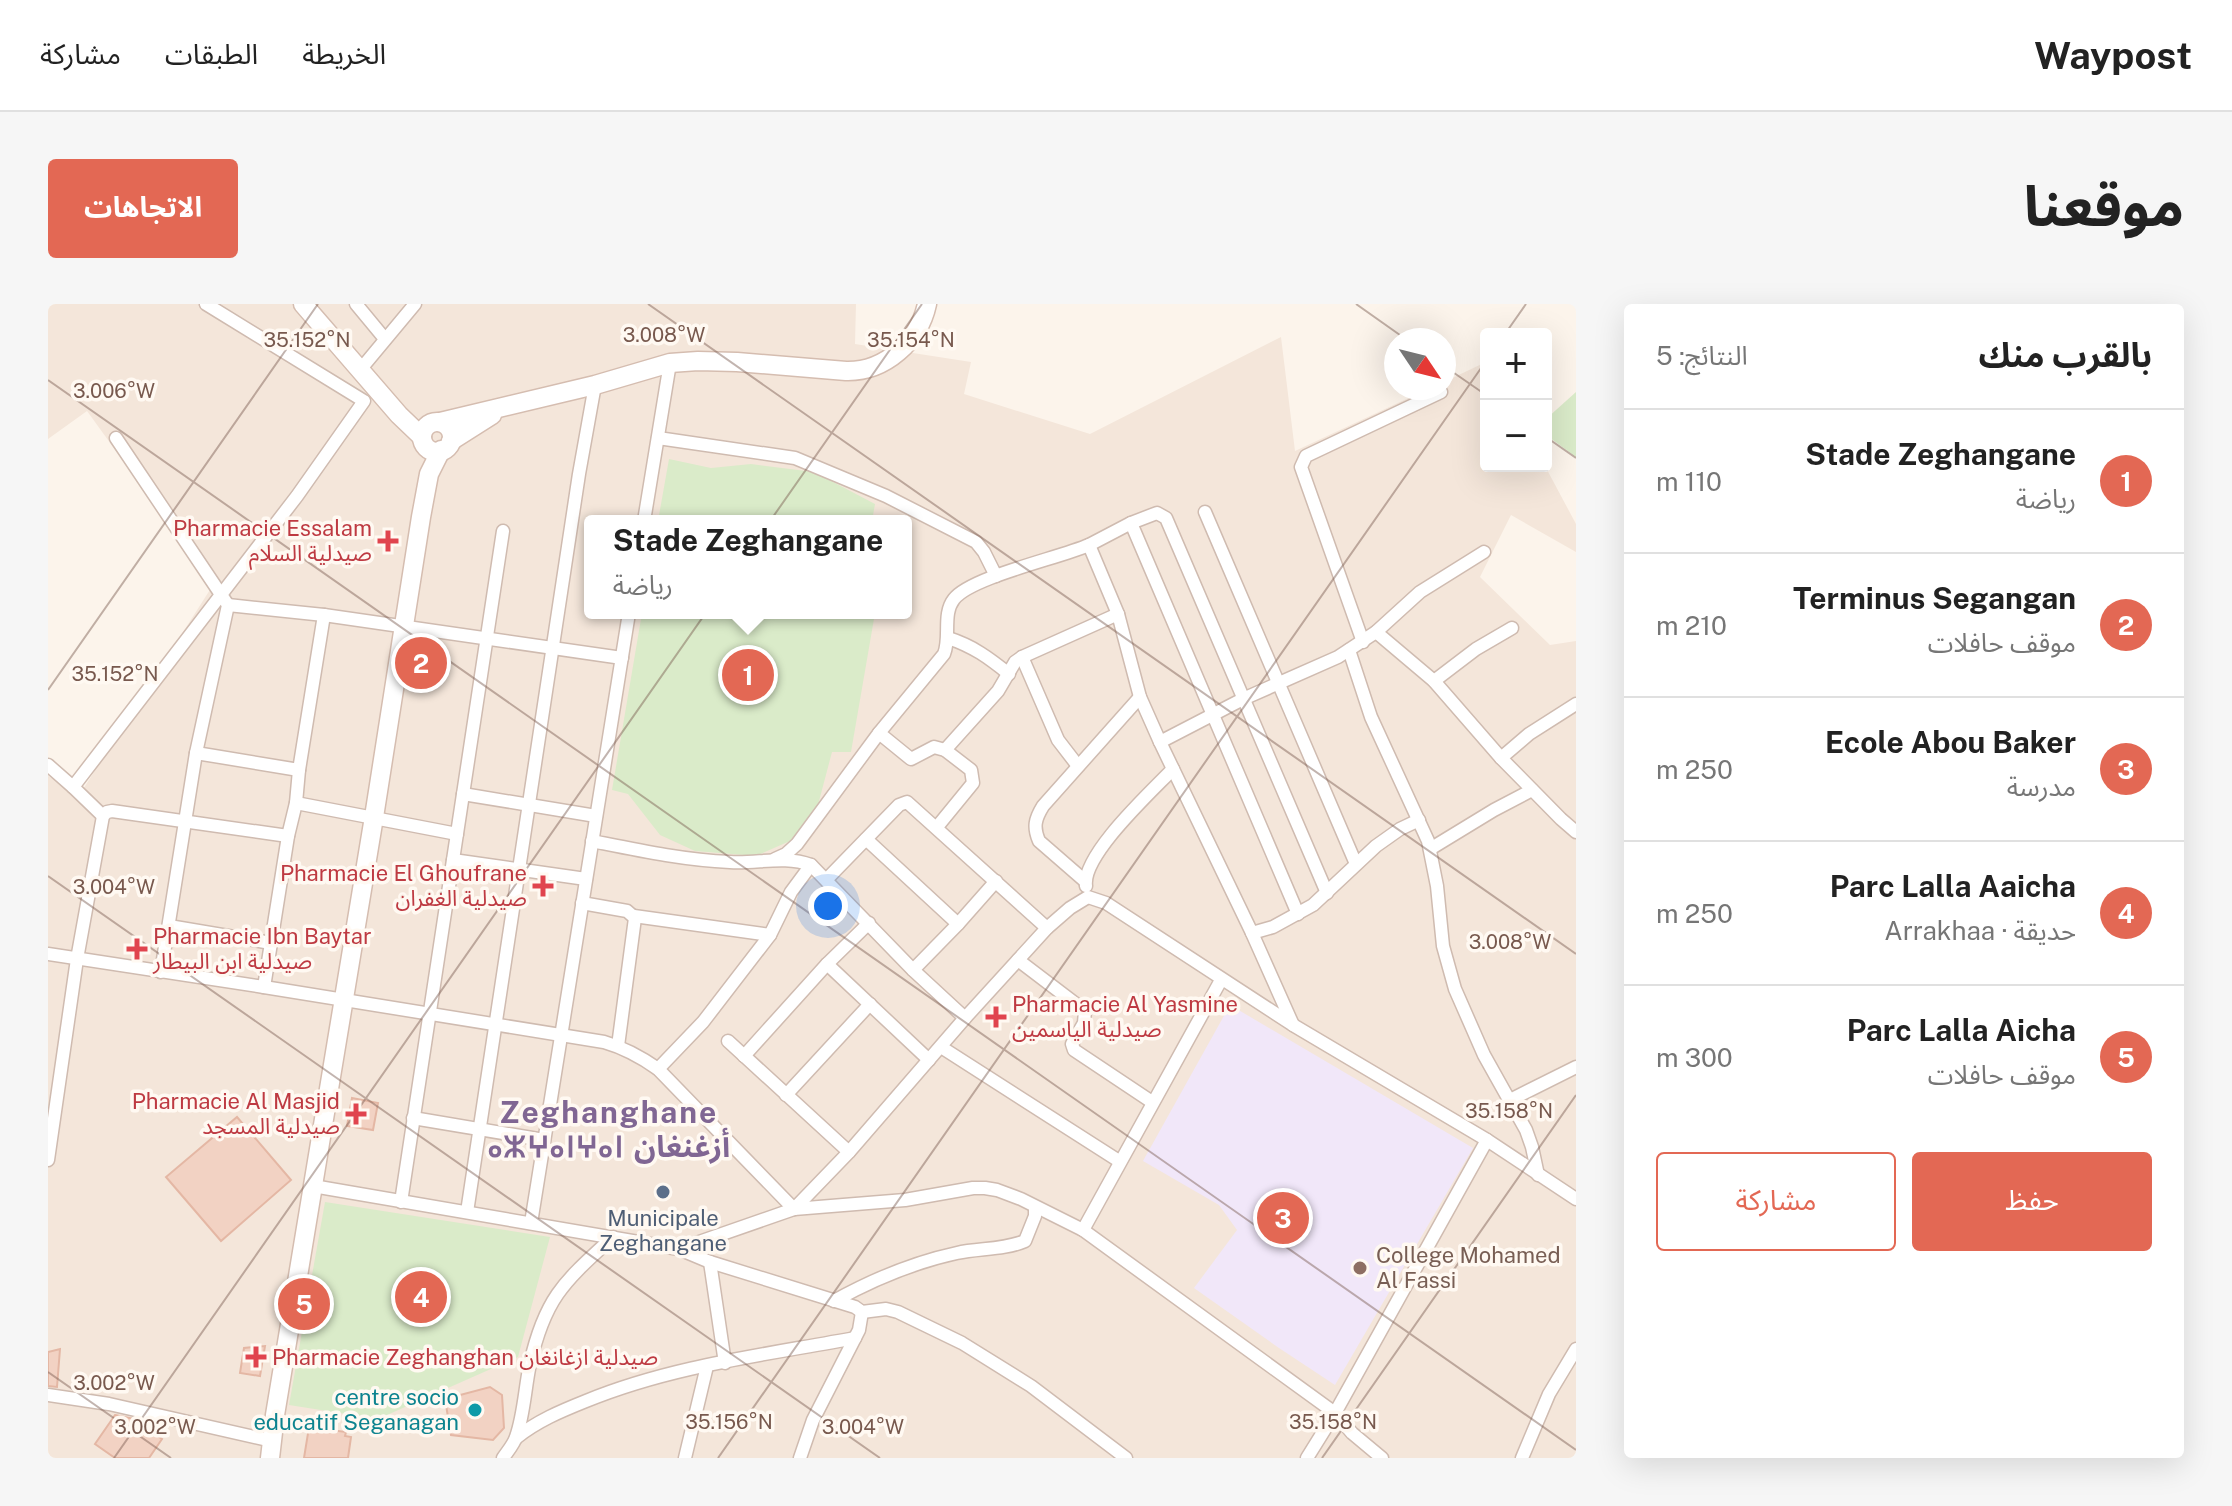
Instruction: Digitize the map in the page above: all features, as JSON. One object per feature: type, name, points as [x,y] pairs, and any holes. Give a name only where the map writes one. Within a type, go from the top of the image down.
[{"type":"main road","points":[[303,304],[360,370],[370,394],[408,413],[436,437]]},
{"type":"main road","points":[[271,1449],[427,484],[425,465],[436,437],[500,409],[670,363],[711,361],[864,370],[883,362],[903,347],[924,318],[927,304]]},
{"type":"street","points":[[73,787],[224,600],[370,394],[206,304]]},
{"type":"street","points":[[356,304],[385,339]]},
{"type":"street","points":[[360,370],[415,304]]},
{"type":"street","points":[[645,515],[670,363]]},
{"type":"street","points":[[467,1212],[595,385]]},
{"type":"street","points":[[1363,642],[1301,467],[1306,456],[1424,400]]},
{"type":"street","points":[[116,438],[224,600],[161,972]]},
{"type":"street","points":[[658,438],[795,458],[810,463],[886,496],[976,542],[996,576]]},
{"type":"street","points":[[1205,512],[1356,864]]},
{"type":"street","points":[[775,859],[797,844],[879,733],[944,654],[948,638],[948,613],[955,598],[964,590],[996,576],[1089,545],[1157,513],[1166,518],[1327,893]]},
{"type":"street","points":[[1131,523],[1298,914]]},
{"type":"street","points":[[401,1202],[503,531]]},
{"type":"street","points":[[1089,545],[1118,614],[1140,697],[1293,1025]]},
{"type":"street","points":[[1160,742],[1363,642],[1420,592],[1484,552]]},
{"type":"street","points":[[224,600],[622,658]]},
{"type":"street","points":[[945,750],[998,691],[1015,662],[1118,614]]},
{"type":"street","points":[[264,987],[324,615]]},
{"type":"street","points":[[531,1223],[628,619]]},
{"type":"street","points":[[1434,681],[1476,649],[1512,628]]},
{"type":"street","points":[[1376,632],[1434,681],[1501,758],[1576,832]]},
{"type":"street","points":[[948,638],[984,653],[1009,674]]},
{"type":"street","points":[[1349,650],[1371,717],[1430,849],[1443,946],[1455,989],[1484,1055],[1532,1147],[1538,1175]]},
{"type":"street","points":[[1022,657],[1058,740],[1078,766]]},
{"type":"street","points":[[1085,881],[1039,841],[1034,825],[1043,806],[1140,697]]},
{"type":"street","points":[[1501,758],[1529,734],[1576,704]]},
{"type":"street","points":[[879,733],[911,759],[934,747],[945,750],[971,770],[974,778],[969,789],[937,827]]},
{"type":"street","points":[[196,753],[299,770]]},
{"type":"street","points":[[48,765],[103,816]]},
{"type":"street","points":[[1088,897],[1085,881],[1098,851],[1173,769]]},
{"type":"street","points":[[1430,849],[1532,790]]},
{"type":"street","points":[[463,794],[596,816]]},
{"type":"street","points":[[827,879],[905,801],[911,803],[1047,928]]},
{"type":"street","points":[[296,803],[457,834]]},
{"type":"street","points":[[48,1160],[77,959],[103,816],[112,811],[288,836]]},
{"type":"street","points":[[1252,933],[1273,927],[1298,914],[1327,893],[1385,838],[1419,820]]},
{"type":"street","points":[[866,839],[958,924]]},
{"type":"street","points":[[592,841],[732,863],[775,859],[802,861],[811,865],[913,970],[965,1018]]},
{"type":"street","points":[[453,860],[586,879]]},
{"type":"street","points":[[658,1069],[703,1022],[770,935],[791,892],[811,865]]},
{"type":"street","points":[[913,970],[996,881]]},
{"type":"street","points":[[794,1209],[849,1152],[1047,928],[1088,897],[1106,903],[1221,980],[1487,1140],[1576,1199]]},
{"type":"street","points":[[582,903],[627,911],[634,916],[770,935]]},
{"type":"street","points":[[618,1046],[636,921],[634,916]]},
{"type":"street","points":[[744,1056],[827,964],[869,923]]},
{"type":"street","points":[[169,926],[271,943]]},
{"type":"street","points":[[48,954],[618,1046],[658,1069],[794,1209]]},
{"type":"street","points":[[1018,960],[1085,1011],[1084,1023],[1072,1044],[1074,1050],[1152,1102]]},
{"type":"street","points":[[827,964],[929,1060]]},
{"type":"street","points":[[1083,1230],[1221,980]]},
{"type":"street","points":[[786,1095],[870,1004]]},
{"type":"street","points":[[728,1041],[849,1152]]},
{"type":"street","points":[[941,1047],[1119,1161]]},
{"type":"street","points":[[1510,1100],[1576,1067]]},
{"type":"street","points":[[413,1118],[544,1140]]},
{"type":"street","points":[[1307,1458],[1487,1140]]},
{"type":"street","points":[[313,1186],[679,1249],[710,1262],[855,1307],[862,1312],[886,1309],[898,1312],[962,1343],[1031,1386],[1126,1458]]},
{"type":"street","points":[[679,1249],[794,1209],[905,1200],[985,1188],[1021,1199],[1083,1230],[1335,1413],[1352,1433],[1382,1458]]},
{"type":"street","points":[[834,1301],[857,1288],[929,1260],[1025,1241],[1035,1216],[1035,1207]]},
{"type":"street","points":[[516,1438],[531,1362],[546,1313],[560,1288],[613,1237]]},
{"type":"street","points":[[710,1262],[725,1363]]},
{"type":"street","points":[[800,1458],[813,1420],[855,1338],[862,1312]]},
{"type":"street","points":[[503,1458],[516,1438],[532,1425],[599,1395],[681,1370],[855,1338]]},
{"type":"street","points":[[1522,1458],[1549,1394],[1576,1349]]},
{"type":"street","points":[[685,1458],[707,1366]]},
{"type":"street","points":[[48,1395],[109,1404],[271,1449]]},
{"type":"shaded area","points":[[48,304],[856,304],[855,344],[971,362],[964,394],[1090,434],[1281,337],[1295,451],[1404,400],[1456,400],[1456,376],[1480,365],[1480,472],[1548,472],[1576,524],[1576,552],[1511,515],[1480,577],[1550,645],[1576,641],[1576,1458],[48,1458],[48,776],[80,794],[213,585],[87,411],[48,439]]},
{"type":"shaded area","name":"College Mohamed Al Fassi","points":[[1230,1005],[1473,1148],[1335,1385],[1194,1288],[1237,1230],[1219,1205],[1143,1161]]},
{"type":"green space","points":[[1576,392],[1576,457],[1552,439],[1552,414]]},
{"type":"green space","points":[[669,459],[711,468],[751,464],[814,472],[875,504],[873,515],[659,515]]},
{"type":"green space","points":[[641,619],[874,619],[851,752],[832,752],[818,805],[790,841],[756,856],[695,851],[660,835],[628,794],[612,790]]},
{"type":"green space","points":[[325,1202],[550,1237],[518,1357],[378,1419],[289,1405]]},
{"type":"building","points":[[352,1098],[378,1103],[373,1130],[347,1126]]},
{"type":"building","points":[[237,1117],[291,1180],[221,1241],[166,1177]]},
{"type":"building","points":[[265,1346],[260,1376],[240,1373],[244,1348]]},
{"type":"building","points":[[60,1349],[57,1387],[48,1386],[48,1352]]},
{"type":"building","name":"centre socio educatif Seganagan","points":[[490,1387],[502,1395],[504,1428],[493,1440],[451,1435],[445,1399]]},
{"type":"building","points":[[115,1415],[134,1419],[162,1439],[149,1458],[115,1458],[95,1444]]},
{"type":"building","points":[[309,1427],[346,1432],[345,1436],[351,1437],[348,1458],[304,1458]]},
{"type":"place","name":"Pharmacie Essalam صيدلية السلام","points":[[388,541]]},
{"type":"place","name":"Terminus Segangan","points":[[421,663]]},
{"type":"place","name":"Stade Zeghangane","points":[[748,675]]},
{"type":"place","name":"Pharmacie El Ghoufrane صيدلية الغفران","points":[[543,886]]},
{"type":"place","name":"Pharmacie Ibn Baytar صيدلية ابن البيطار","points":[[137,949]]},
{"type":"place","name":"Pharmacie Al Yasmine صيدلية الياسمين","points":[[996,1017]]},
{"type":"place","name":"Pharmacie Al Masjid صيدلية المسجد","points":[[356,1114]]},
{"type":"place","name":"Municipale Zeghangane","points":[[663,1192]]},
{"type":"place","name":"Ecole Abou Baker","points":[[1283,1218]]},
{"type":"place","name":"College Mohamed Al Fassi","points":[[1360,1268]]},
{"type":"place","name":"Parc Lalla Aaicha","points":[[421,1297]]},
{"type":"place","name":"Parc Lalla Aicha","points":[[304,1304]]},
{"type":"place","name":"Pharmacie Zeghanghan صيدلية ازغانغان","points":[[256,1357]]},
{"type":"place","name":"centre socio educatif Seganagan","points":[[475,1410]]},
{"type":"district","name":"Zeghanghane ⴰⵣⵖⴰⵏⵖⴰⵏ أزغنغان","points":[[609,1130]]}]
